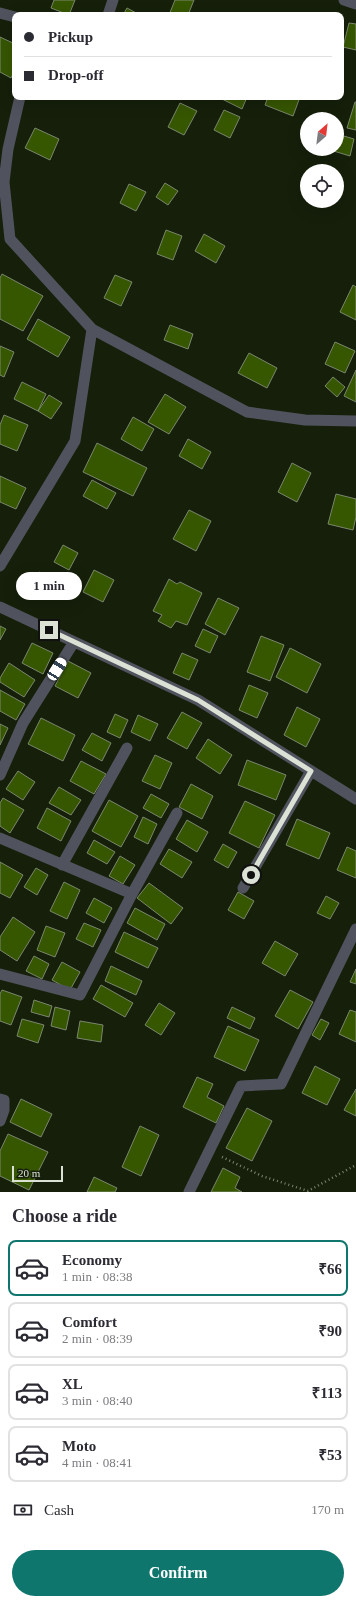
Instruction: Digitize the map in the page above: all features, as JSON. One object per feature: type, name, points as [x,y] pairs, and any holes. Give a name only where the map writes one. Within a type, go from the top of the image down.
[{"type":"street","points":[[109,12],[113,0]]},
{"type":"street","points":[[344,0],[356,4]]},
{"type":"street","points":[[0,14],[12,16]]},
{"type":"street","points":[[19,100],[8,149],[4,182],[5,237],[92,329],[247,412],[305,420],[356,421]]},
{"type":"street","points":[[0,566],[75,441],[92,329]]},
{"type":"street","points":[[0,607],[198,700],[356,799]]},
{"type":"street","points":[[0,775],[23,723],[74,642]]},
{"type":"street","points":[[62,865],[127,748]]},
{"type":"street","points":[[243,888],[311,771]]},
{"type":"street","points":[[0,974],[80,995],[132,894],[177,813]]},
{"type":"street","points":[[0,838],[132,894]]},
{"type":"street","points":[[189,1192],[241,1086],[281,1084],[356,929]]},
{"type":"street","points":[[0,1099],[4,1100],[4,1110],[0,1121]]},
{"type":"path","points":[[209,1151],[262,1176],[308,1191],[356,1165]]},
{"type":"building","points":[[54,0],[75,0],[70,12],[61,12],[51,8]]},
{"type":"building","points":[[175,0],[194,0],[189,12],[170,12]]},
{"type":"building","points":[[127,8],[134,12],[125,12]]},
{"type":"building","points":[[349,23],[356,24],[356,50],[344,47]]},
{"type":"building","points":[[0,37],[12,43],[12,76],[11,78],[0,72]]},
{"type":"building","points":[[224,100],[246,100],[242,109]]},
{"type":"building","points":[[267,100],[299,100],[293,116],[265,105]]},
{"type":"building","points":[[356,102],[356,130],[347,128]]},
{"type":"building","points":[[180,103],[197,111],[184,135],[168,127]]},
{"type":"building","points":[[224,110],[240,117],[230,138],[214,130]]},
{"type":"building","points":[[35,128],[59,139],[50,160],[25,148]]},
{"type":"building","points":[[344,136],[354,139],[350,156],[344,154]]},
{"type":"building","points":[[165,183],[178,191],[168,205],[156,197]]},
{"type":"building","points":[[129,184],[146,192],[136,211],[120,203]]},
{"type":"building","points":[[166,230],[182,236],[173,260],[157,254]]},
{"type":"building","points":[[204,234],[225,246],[216,263],[195,251]]},
{"type":"building","points":[[2,274],[43,296],[23,331],[0,319],[0,278]]},
{"type":"building","points":[[115,275],[132,282],[121,306],[104,298]]},
{"type":"building","points":[[353,285],[356,287],[356,320],[340,312]]},
{"type":"building","points":[[38,319],[70,337],[58,357],[27,339]]},
{"type":"building","points":[[170,325],[193,334],[188,349],[164,340]]},
{"type":"building","points":[[335,342],[355,351],[345,373],[325,364]]},
{"type":"building","points":[[0,346],[14,352],[4,377],[0,375]]},
{"type":"building","points":[[249,353],[277,368],[267,388],[238,373]]},
{"type":"building","points":[[356,370],[356,402],[344,396]]},
{"type":"building","points":[[333,377],[345,387],[337,397],[325,386]]},
{"type":"building","points":[[22,382],[46,394],[38,411],[14,399]]},
{"type":"building","points":[[165,394],[186,407],[169,434],[148,422]]},
{"type":"building","points":[[49,395],[62,403],[51,419],[38,411]]},
{"type":"building","points":[[4,415],[28,425],[17,451],[0,444],[0,425]]},
{"type":"building","points":[[133,417],[154,429],[142,451],[121,439]]},
{"type":"building","points":[[188,439],[211,452],[202,469],[179,456]]},
{"type":"building","points":[[97,443],[147,468],[133,496],[83,472]]},
{"type":"building","points":[[292,463],[311,473],[297,502],[278,492]]},
{"type":"building","points":[[0,476],[26,488],[16,509],[0,502]]},
{"type":"building","points":[[92,480],[116,493],[107,509],[83,496]]},
{"type":"building","points":[[336,494],[356,499],[356,517],[353,530],[328,524]]},
{"type":"building","points":[[189,510],[211,521],[196,551],[173,539]]},
{"type":"building","points":[[63,545],[78,553],[69,570],[54,562]]},
{"type":"building","points":[[94,570],[114,580],[103,602],[83,592]]},
{"type":"building","points":[[39,572],[52,577],[45,596],[32,591]]},
{"type":"building","points":[[169,579],[177,584],[180,582],[202,593],[187,625],[176,621],[171,628],[158,621],[162,615],[153,611]]},
{"type":"building","points":[[218,598],[239,608],[225,635],[205,624]]},
{"type":"building","points":[[0,626],[6,629],[0,640]]},
{"type":"building","points":[[203,629],[218,636],[210,653],[195,646]]},
{"type":"building","points":[[261,636],[284,645],[270,681],[247,672]]},
{"type":"building","points":[[32,643],[53,653],[43,674],[22,663]]},
{"type":"building","points":[[290,648],[321,664],[307,693],[276,677]]},
{"type":"building","points":[[182,653],[198,660],[189,680],[173,673]]},
{"type":"building","points":[[68,661],[91,673],[78,698],[55,686]]},
{"type":"building","points":[[9,663],[35,680],[24,697],[0,682],[0,678]]},
{"type":"building","points":[[249,685],[268,693],[257,718],[239,710]]},
{"type":"building","points":[[0,690],[25,704],[16,720],[0,711]]},
{"type":"building","points":[[297,707],[320,719],[306,747],[284,735]]},
{"type":"building","points":[[182,712],[202,723],[187,749],[167,738]]},
{"type":"building","points":[[115,714],[128,720],[120,738],[107,732]]},
{"type":"building","points":[[138,715],[158,724],[150,741],[131,732]]},
{"type":"building","points":[[41,718],[75,735],[63,761],[28,744]]},
{"type":"building","points":[[0,724],[8,728],[0,745]]},
{"type":"building","points":[[92,733],[111,743],[102,761],[82,750]]},
{"type":"building","points":[[208,739],[232,755],[220,774],[196,758]]},
{"type":"building","points":[[155,755],[172,763],[160,789],[142,781]]},
{"type":"building","points":[[247,760],[286,775],[276,800],[238,785]]},
{"type":"building","points":[[81,761],[106,774],[94,794],[70,781]]},
{"type":"building","points":[[18,771],[35,782],[23,800],[6,789]]},
{"type":"building","points":[[191,784],[213,796],[202,819],[179,807]]},
{"type":"building","points":[[59,787],[81,800],[71,815],[49,803]]},
{"type":"building","points":[[151,794],[169,804],[161,818],[143,808]]},
{"type":"building","points":[[3,798],[24,810],[10,833],[0,826],[0,803]]},
{"type":"building","points":[[109,800],[138,816],[121,847],[92,831]]},
{"type":"building","points":[[245,801],[275,815],[259,848],[229,833]]},
{"type":"building","points":[[47,808],[71,821],[61,841],[37,828]]},
{"type":"building","points":[[143,817],[157,824],[148,844],[134,837]]},
{"type":"building","points":[[297,819],[330,833],[319,859],[286,845]]},
{"type":"building","points":[[187,820],[208,832],[197,852],[176,839]]},
{"type":"building","points":[[94,840],[115,852],[107,864],[87,853]]},
{"type":"building","points":[[223,844],[237,852],[228,868],[214,860]]},
{"type":"building","points":[[347,847],[356,851],[356,878],[337,870]]},
{"type":"building","points":[[169,849],[192,862],[182,878],[160,864]]},
{"type":"building","points":[[120,856],[135,865],[123,884],[109,876]]},
{"type":"building","points":[[0,862],[23,875],[10,898],[0,893]]},
{"type":"building","points":[[36,868],[48,875],[37,895],[24,887]]},
{"type":"building","points":[[64,882],[80,890],[67,919],[50,911]]},
{"type":"building","points":[[149,883],[183,908],[171,924],[137,898]]},
{"type":"building","points":[[238,892],[254,901],[244,919],[228,910]]},
{"type":"building","points":[[326,896],[339,903],[330,919],[317,913]]},
{"type":"building","points":[[94,898],[112,908],[104,923],[86,913]]},
{"type":"building","points":[[135,908],[165,924],[157,940],[127,923]]},
{"type":"building","points":[[13,917],[35,932],[17,961],[0,950],[0,937]]},
{"type":"building","points":[[84,923],[101,930],[93,947],[76,939]]},
{"type":"building","points":[[46,926],[65,933],[55,957],[37,950]]},
{"type":"building","points":[[124,932],[158,948],[148,968],[115,952]]},
{"type":"building","points":[[275,941],[298,954],[285,976],[262,963]]},
{"type":"building","points":[[34,956],[49,964],[42,979],[26,971]]},
{"type":"building","points":[[62,962],[80,972],[70,990],[52,980]]},
{"type":"building","points":[[111,966],[142,981],[136,995],[105,981]]},
{"type":"building","points":[[356,969],[356,984],[350,982]]},
{"type":"building","points":[[101,985],[133,1003],[125,1017],[93,999]]},
{"type":"building","points":[[2,990],[22,997],[11,1025],[0,1021],[0,994]]},
{"type":"building","points":[[290,990],[313,1002],[298,1029],[275,1016]]},
{"type":"building","points":[[34,1000],[52,1006],[49,1017],[31,1012]]},
{"type":"building","points":[[159,1003],[175,1013],[161,1035],[145,1025]]},
{"type":"building","points":[[55,1007],[70,1011],[66,1030],[51,1026]]},
{"type":"building","points":[[232,1007],[255,1018],[250,1029],[227,1018]]},
{"type":"building","points":[[350,1010],[356,1012],[356,1042],[339,1034]]},
{"type":"building","points":[[22,1019],[44,1025],[38,1043],[17,1036]]},
{"type":"building","points":[[321,1019],[329,1023],[320,1040],[312,1035]]},
{"type":"building","points":[[80,1021],[103,1025],[101,1042],[77,1038]]},
{"type":"building","points":[[228,1026],[259,1040],[245,1071],[214,1057]]},
{"type":"building","points":[[315,1066],[340,1079],[327,1105],[302,1093]]},
{"type":"building","points":[[197,1077],[213,1084],[207,1097],[224,1106],[216,1123],[183,1107]]},
{"type":"building","points":[[356,1089],[356,1116],[344,1110]]},
{"type":"building","points":[[21,1099],[52,1114],[41,1137],[10,1122]]},
{"type":"building","points":[[247,1108],[272,1121],[252,1161],[226,1148]]},
{"type":"building","points":[[140,1126],[159,1135],[141,1176],[122,1167]]},
{"type":"building","points":[[8,1134],[48,1152],[29,1190],[0,1176],[0,1151]]},
{"type":"building","points":[[223,1168],[240,1177],[235,1188],[242,1192],[211,1192]]},
{"type":"building","points":[[94,1177],[117,1188],[115,1192],[87,1192]]},
{"type":"route","points":[[49,630],[198,700],[311,771],[251,875]]}]
